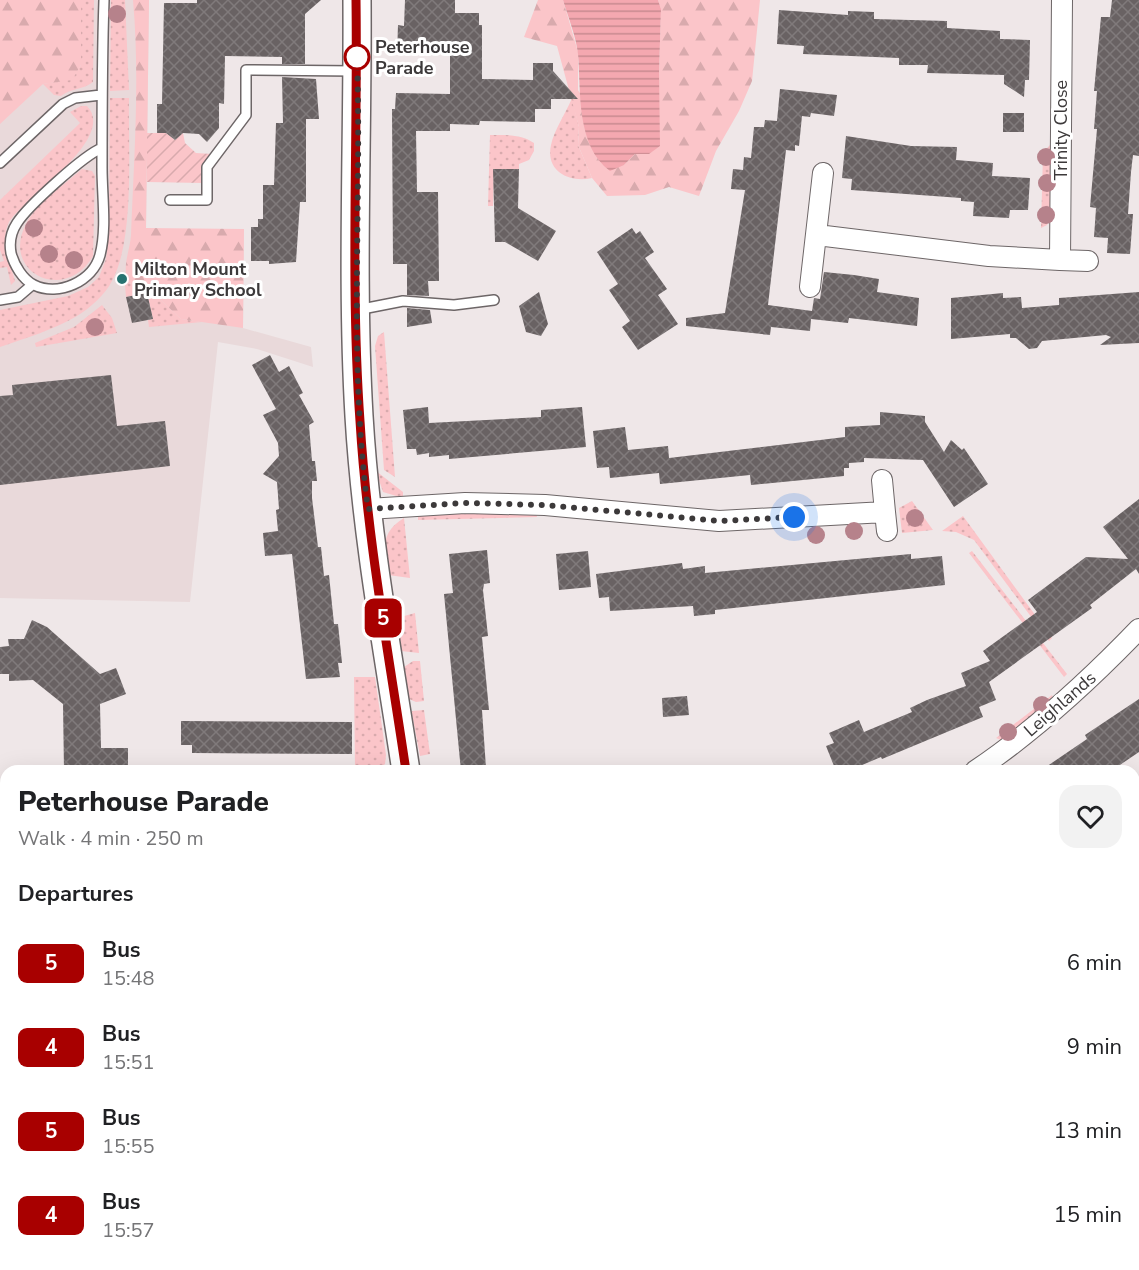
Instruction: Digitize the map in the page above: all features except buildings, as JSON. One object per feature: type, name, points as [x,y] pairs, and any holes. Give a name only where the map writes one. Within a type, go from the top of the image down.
[{"type":"street","points":[[357,0],[355,310],[360,424],[368,509],[405,765]]},
{"type":"street","name":"Trinity Close","points":[[1060,260],[1062,0]]},
{"type":"street","points":[[810,287],[823,173]]},
{"type":"street","points":[[817,235],[989,256],[1088,261]]},
{"type":"street","points":[[368,509],[465,503],[545,505],[719,521],[886,521],[882,480]]},
{"type":"street","name":"Leighlands","points":[[984,765],[1036,728],[1080,689],[1139,629]]},
{"type":"lane","points":[[102,148],[83,158],[17,222],[10,236],[11,252],[15,265],[32,285],[58,289],[71,286],[93,269],[99,256],[102,239],[102,148],[101,95],[104,0]]},
{"type":"lane","points":[[170,200],[207,200],[207,166],[246,115],[246,70],[357,71]]},
{"type":"lane","points":[[0,163],[63,104],[75,98],[101,95]]},
{"type":"lane","points":[[0,300],[18,297],[32,285]]},
{"type":"lane","points":[[355,310],[403,301],[454,305],[494,300]]},
{"type":"shaded area","name":"Milton Mount Primary School","points":[[0,0],[149,0],[146,229],[244,229],[243,328],[311,347],[313,367],[257,349],[218,342],[190,602],[0,598]]},
{"type":"shaded area","points":[[563,0],[658,0],[661,9],[660,146],[649,154],[635,154],[624,165],[610,171],[591,148],[586,133],[580,101],[577,47]]},
{"type":"green space","points":[[0,0],[81,0],[81,65],[72,80],[43,84],[0,124]]},
{"type":"green space","points":[[81,0],[94,0],[93,82],[61,96],[54,95],[43,84],[72,79],[81,65]]},
{"type":"green space","points":[[111,0],[125,0],[129,90],[110,91]]},
{"type":"green space","points":[[133,0],[149,0],[146,228],[244,229],[243,328],[181,319],[149,289],[129,283],[126,265],[131,235],[136,118]]},
{"type":"green space","points":[[538,0],[563,0],[578,52],[578,90],[624,165],[635,154],[649,154],[659,74],[661,9],[658,0],[760,0],[752,81],[739,111],[716,151],[699,196],[669,187],[645,195],[607,196],[592,178],[578,145],[579,127],[557,46],[524,37]]},
{"type":"green space","points":[[110,98],[129,98],[127,218],[119,263],[112,281],[97,301],[77,316],[49,330],[0,347],[0,310],[68,296],[88,287],[99,277],[106,259],[109,228]]},
{"type":"green space","points":[[572,98],[579,127],[578,145],[592,178],[575,179],[561,174],[552,162],[550,154],[557,127]]},
{"type":"green space","points":[[81,106],[87,106],[93,119],[90,134],[65,167],[18,211],[6,229],[6,244],[15,281],[11,285],[7,267],[0,268],[0,262],[4,261],[0,250],[0,200],[80,123],[70,112]]},
{"type":"green space","points":[[147,133],[166,133],[175,140],[183,133],[185,143],[196,153],[212,154],[202,165],[203,183],[147,182]]},
{"type":"green space","points":[[490,135],[518,137],[534,143],[534,151],[529,160],[519,164],[519,169],[494,169],[493,206],[488,206]]},
{"type":"green space","points":[[1050,145],[1050,219],[1047,225],[1041,228],[1043,153]]},
{"type":"green space","points":[[82,169],[92,171],[95,176],[93,256],[81,270],[67,278],[53,280],[40,276],[29,268],[22,256],[20,241],[26,224],[44,201]]},
{"type":"green space","points":[[124,274],[129,283],[149,289],[181,319],[202,322],[149,327],[148,320],[153,319],[147,293],[126,297]]},
{"type":"green space","points":[[102,305],[112,318],[117,333],[36,347],[35,343],[74,327]]},
{"type":"green space","points":[[384,332],[395,477],[384,470],[375,346],[378,336]]},
{"type":"green space","points":[[376,471],[403,492],[403,498],[383,492]]},
{"type":"green space","points":[[912,501],[933,530],[902,533],[899,508]]},
{"type":"green space","points":[[536,513],[537,517],[418,520],[418,515]]},
{"type":"green space","points":[[963,516],[1052,638],[1049,641],[974,540],[956,532],[942,531]]},
{"type":"green space","points":[[404,518],[410,578],[388,575],[385,558],[387,536],[396,523]]},
{"type":"green space","points":[[972,551],[1067,674],[1064,677],[969,553]]},
{"type":"green space","points":[[415,613],[419,653],[401,651],[397,618]]},
{"type":"green space","points":[[413,661],[420,661],[424,701],[416,702],[409,699],[404,667]]},
{"type":"green space","points":[[354,677],[375,677],[386,755],[385,764],[355,765]]},
{"type":"green space","points":[[1052,695],[1053,699],[1001,740],[996,738]]},
{"type":"green space","points":[[424,710],[430,754],[420,756],[412,711]]},
{"type":"bus line","name":"5","points":[[356,0],[355,310],[360,424],[377,579],[405,765]]},
{"type":"place","name":"Peterhouse Parade","points":[[357,57]]},
{"type":"place","name":"Milton Mount Primary School","points":[[122,279]]},
{"type":"route","points":[[357,57],[355,310],[360,424],[368,509],[465,503],[545,505],[719,521],[794,517]]}]
